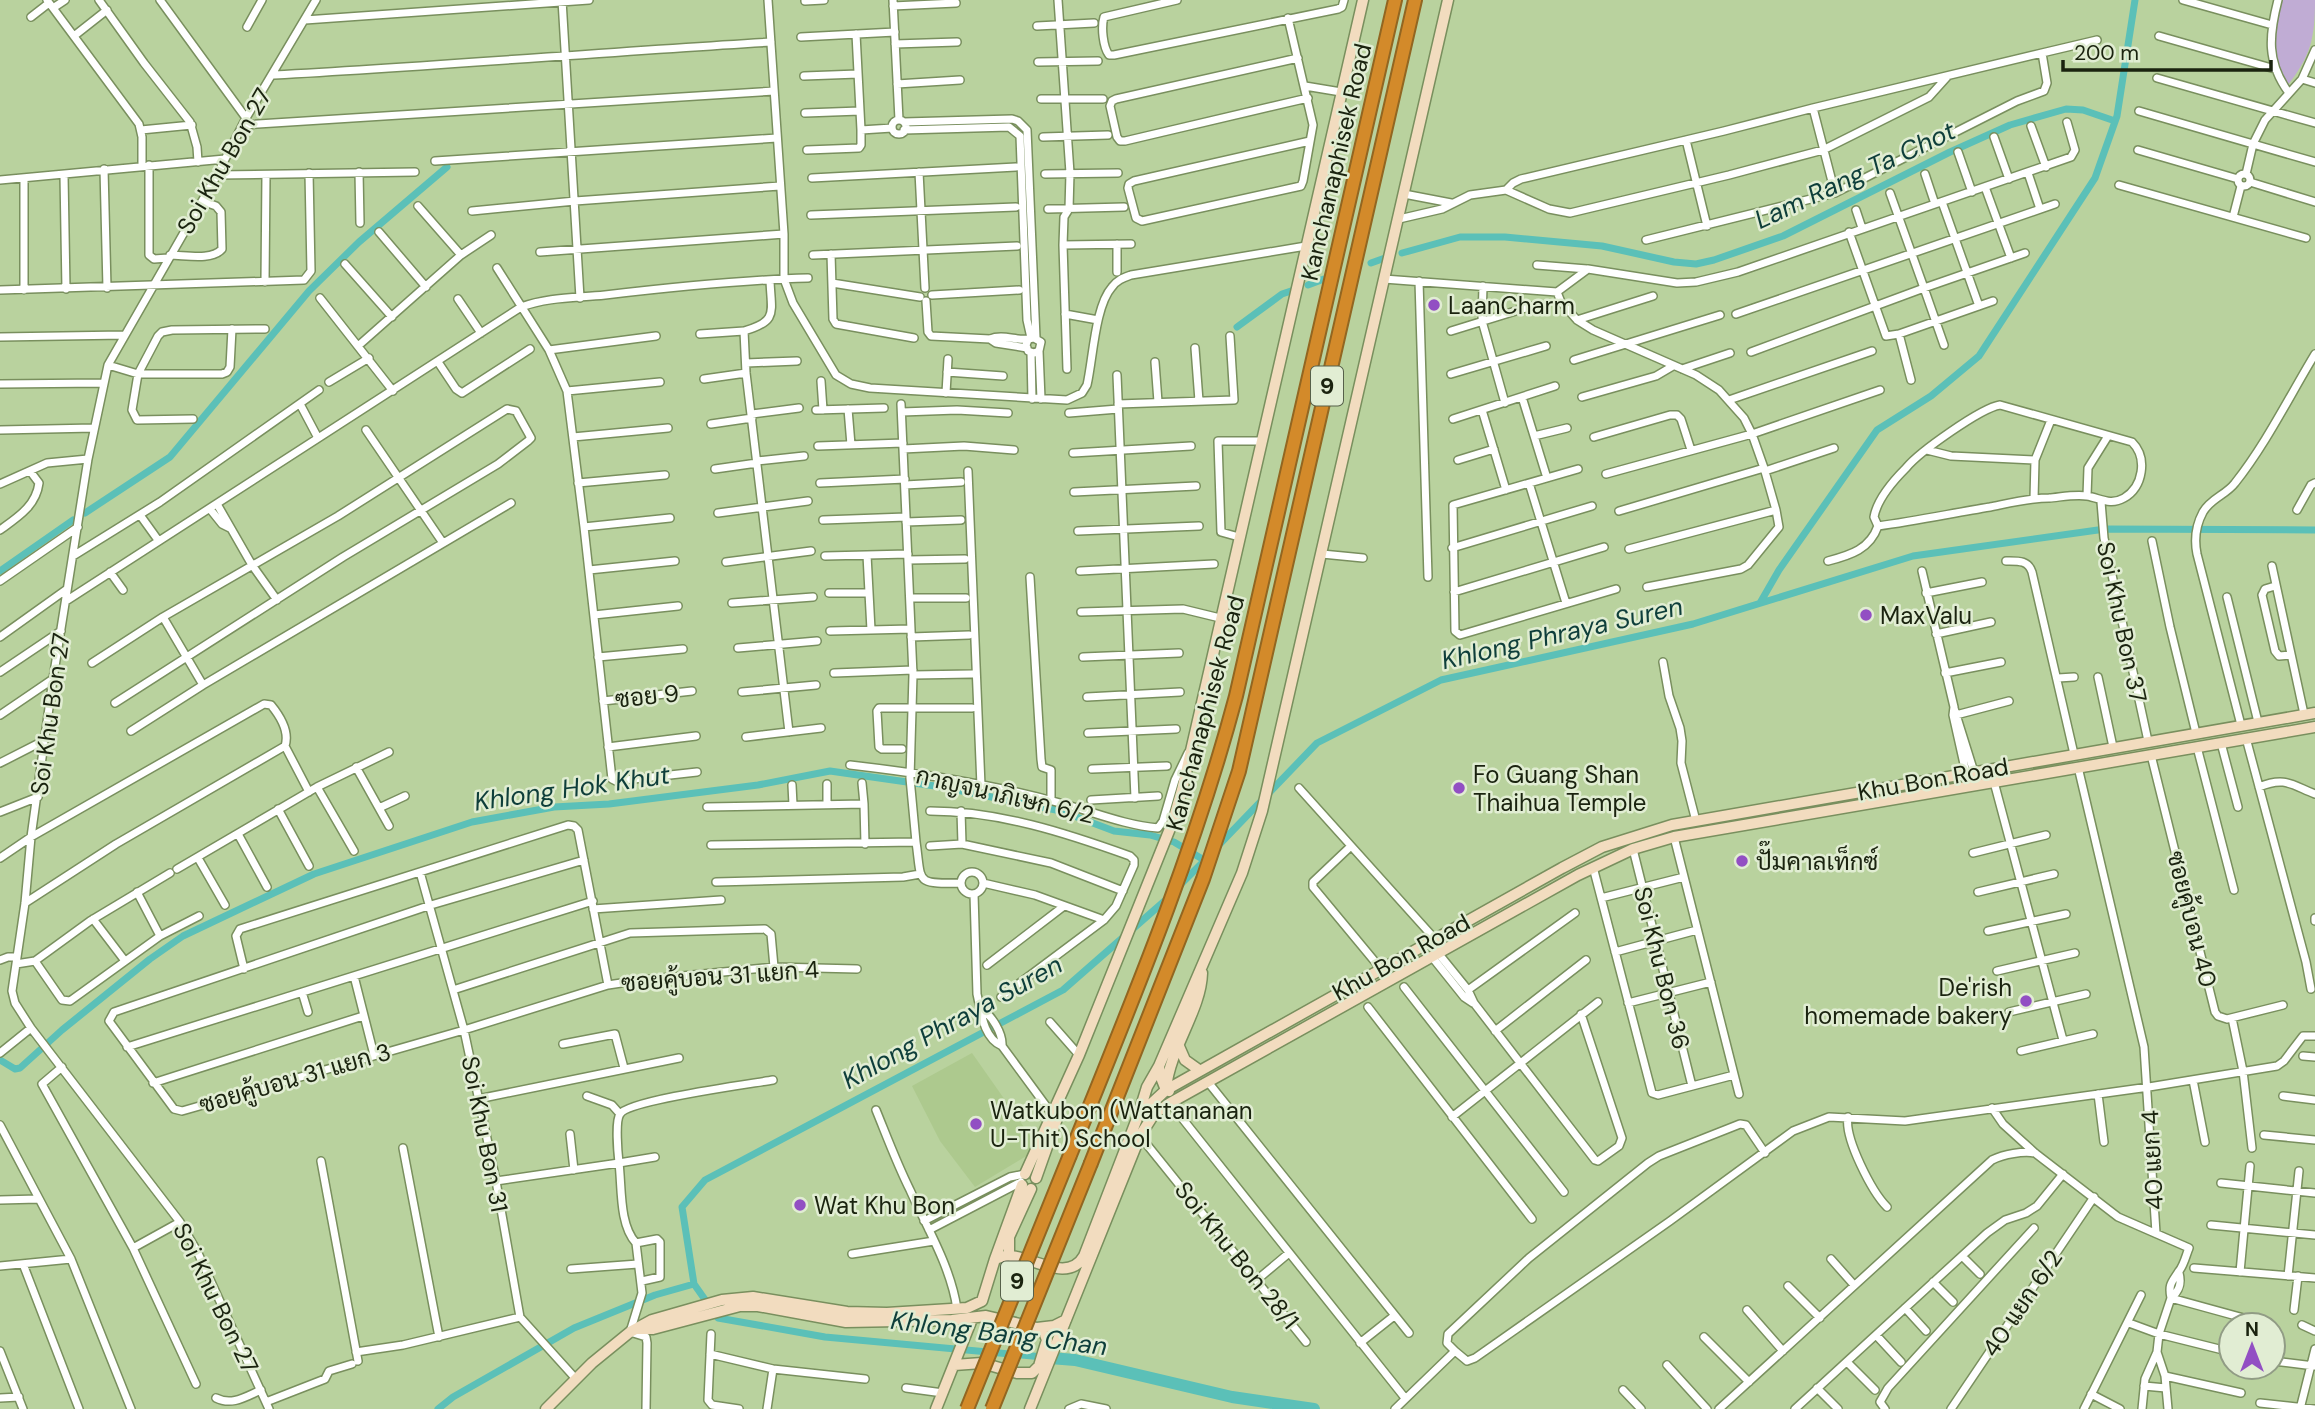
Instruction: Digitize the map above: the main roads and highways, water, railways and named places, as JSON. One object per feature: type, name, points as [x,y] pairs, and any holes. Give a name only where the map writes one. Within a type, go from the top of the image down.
[{"type":"highway","name":"Kanchanaphisek Road","points":[[967,1409],[1174,895],[1217,765],[1236,696],[1395,0]]},
{"type":"highway","name":"Kanchanaphisek Road","points":[[992,1409],[1168,972],[1216,843],[1238,771],[1415,0]]},
{"type":"main road","points":[[986,1316],[982,1301],[995,1259],[1052,1114],[1097,1013],[1173,821],[1182,790],[1363,0]]},
{"type":"main road","points":[[1138,1116],[1147,1087],[1159,1066],[1242,873],[1262,811],[1448,0]]},
{"type":"main road","name":"Khu Bon Road","points":[[1067,1269],[1079,1264],[1084,1256],[1138,1116],[1166,1090],[1602,847],[1672,825],[2310,714]]},
{"type":"main road","name":"Khu Bon Road","points":[[1032,1404],[1042,1367],[1066,1320],[1140,1136],[1150,1119],[1187,1093],[1593,867],[1633,849],[1674,837],[2315,727]]},
{"type":"main road","points":[[1780,806],[1783,818]]},
{"type":"main road","points":[[1165,1106],[1170,1065],[1197,995],[1202,969]]},
{"type":"main road","points":[[1178,1044],[1185,1060],[1199,1070]]},
{"type":"main road","points":[[1159,1066],[1166,1090]]},
{"type":"main road","points":[[1009,1255],[1009,1237],[1025,1182],[1032,1173],[1036,1178],[1066,1086]]},
{"type":"main road","points":[[1166,1090],[1187,1093]]},
{"type":"main road","points":[[995,1259],[1009,1255],[1067,1269],[1077,1290]]},
{"type":"main road","points":[[546,1409],[556,1404],[592,1363],[634,1327],[652,1320],[691,1314],[753,1297],[864,1313],[957,1309],[974,1306],[982,1301]]},
{"type":"main road","points":[[724,1304],[758,1306],[846,1322],[971,1323],[986,1316],[1037,1328],[1054,1326],[1066,1320]]},
{"type":"main road","points":[[939,1407],[971,1323]]},
{"type":"main road","points":[[1037,1328],[1047,1336],[1051,1346]]},
{"type":"main road","points":[[954,1365],[982,1363],[1017,1373],[1030,1381],[1032,1404]]},
{"type":"main road","points":[[1017,1373],[1032,1373],[1042,1367]]},
{"type":"waterway","name":"Khlong Phraya Suren","points":[[1760,603],[1779,570],[1877,430],[1931,396],[1979,356],[2095,178],[2117,116],[2135,0]]},
{"type":"waterway","name":"Lam Rang Ta Chot","points":[[1402,253],[1460,237],[1505,237],[1602,246],[1674,262],[1696,264],[1783,236],[1950,152],[2010,125],[2066,109],[2083,110],[2115,121]]},
{"type":"waterway","points":[[85,513],[170,457],[309,291],[359,242],[447,167]]},
{"type":"waterway","name":"Lam Rang Ta Chot","points":[[1371,263],[1385,258]]},
{"type":"waterway","name":"Lam Rang Ta Chot","points":[[1308,285],[1324,279]]},
{"type":"waterway","name":"Lam Rang Ta Chot","points":[[1237,327],[1282,294],[1291,291]]},
{"type":"waterway","points":[[0,571],[73,520]]},
{"type":"waterway","name":"Khlong Phraya Suren","points":[[1215,849],[1317,743],[1441,680],[1693,624],[1913,556],[2105,529],[2315,530]]},
{"type":"waterway","name":"Khlong Hok Khut","points":[[0,1060],[15,1069],[20,1068],[62,1030],[183,936],[314,874],[472,822],[554,807],[609,804],[758,785],[830,771],[942,787],[1061,811],[1114,831],[1150,835],[1174,842],[1204,860]]},
{"type":"waterway","name":"Khlong Phraya Suren","points":[[1178,887],[1207,858]]},
{"type":"waterway","name":"Khlong Phraya Suren","points":[[1043,1357],[825,1337],[718,1318],[694,1284],[682,1207],[705,1180],[1063,990],[1168,898]]},
{"type":"waterway","points":[[438,1409],[453,1397],[574,1328],[655,1295],[694,1284]]},
{"type":"waterway","name":"Khlong Bang Chan","points":[[1050,1358],[1075,1360],[1232,1397],[1314,1409]]},
{"type":"place","name":"LaanCharm","points":[[1434,305]]},
{"type":"place","name":"MaxValu","points":[[1866,615]]},
{"type":"place","name":"Fo Guang Shan Thaihua Temple","points":[[1459,788]]},
{"type":"place","name":"ปั๊มคาลเท็กซ์","points":[[1742,861]]},
{"type":"place","name":"De'rish homemade bakery","points":[[2026,1001]]},
{"type":"place","name":"Watkubon (Wattananan U-Thit) School","points":[[976,1124]]},
{"type":"place","name":"Wat Khu Bon","points":[[800,1205]]}]
